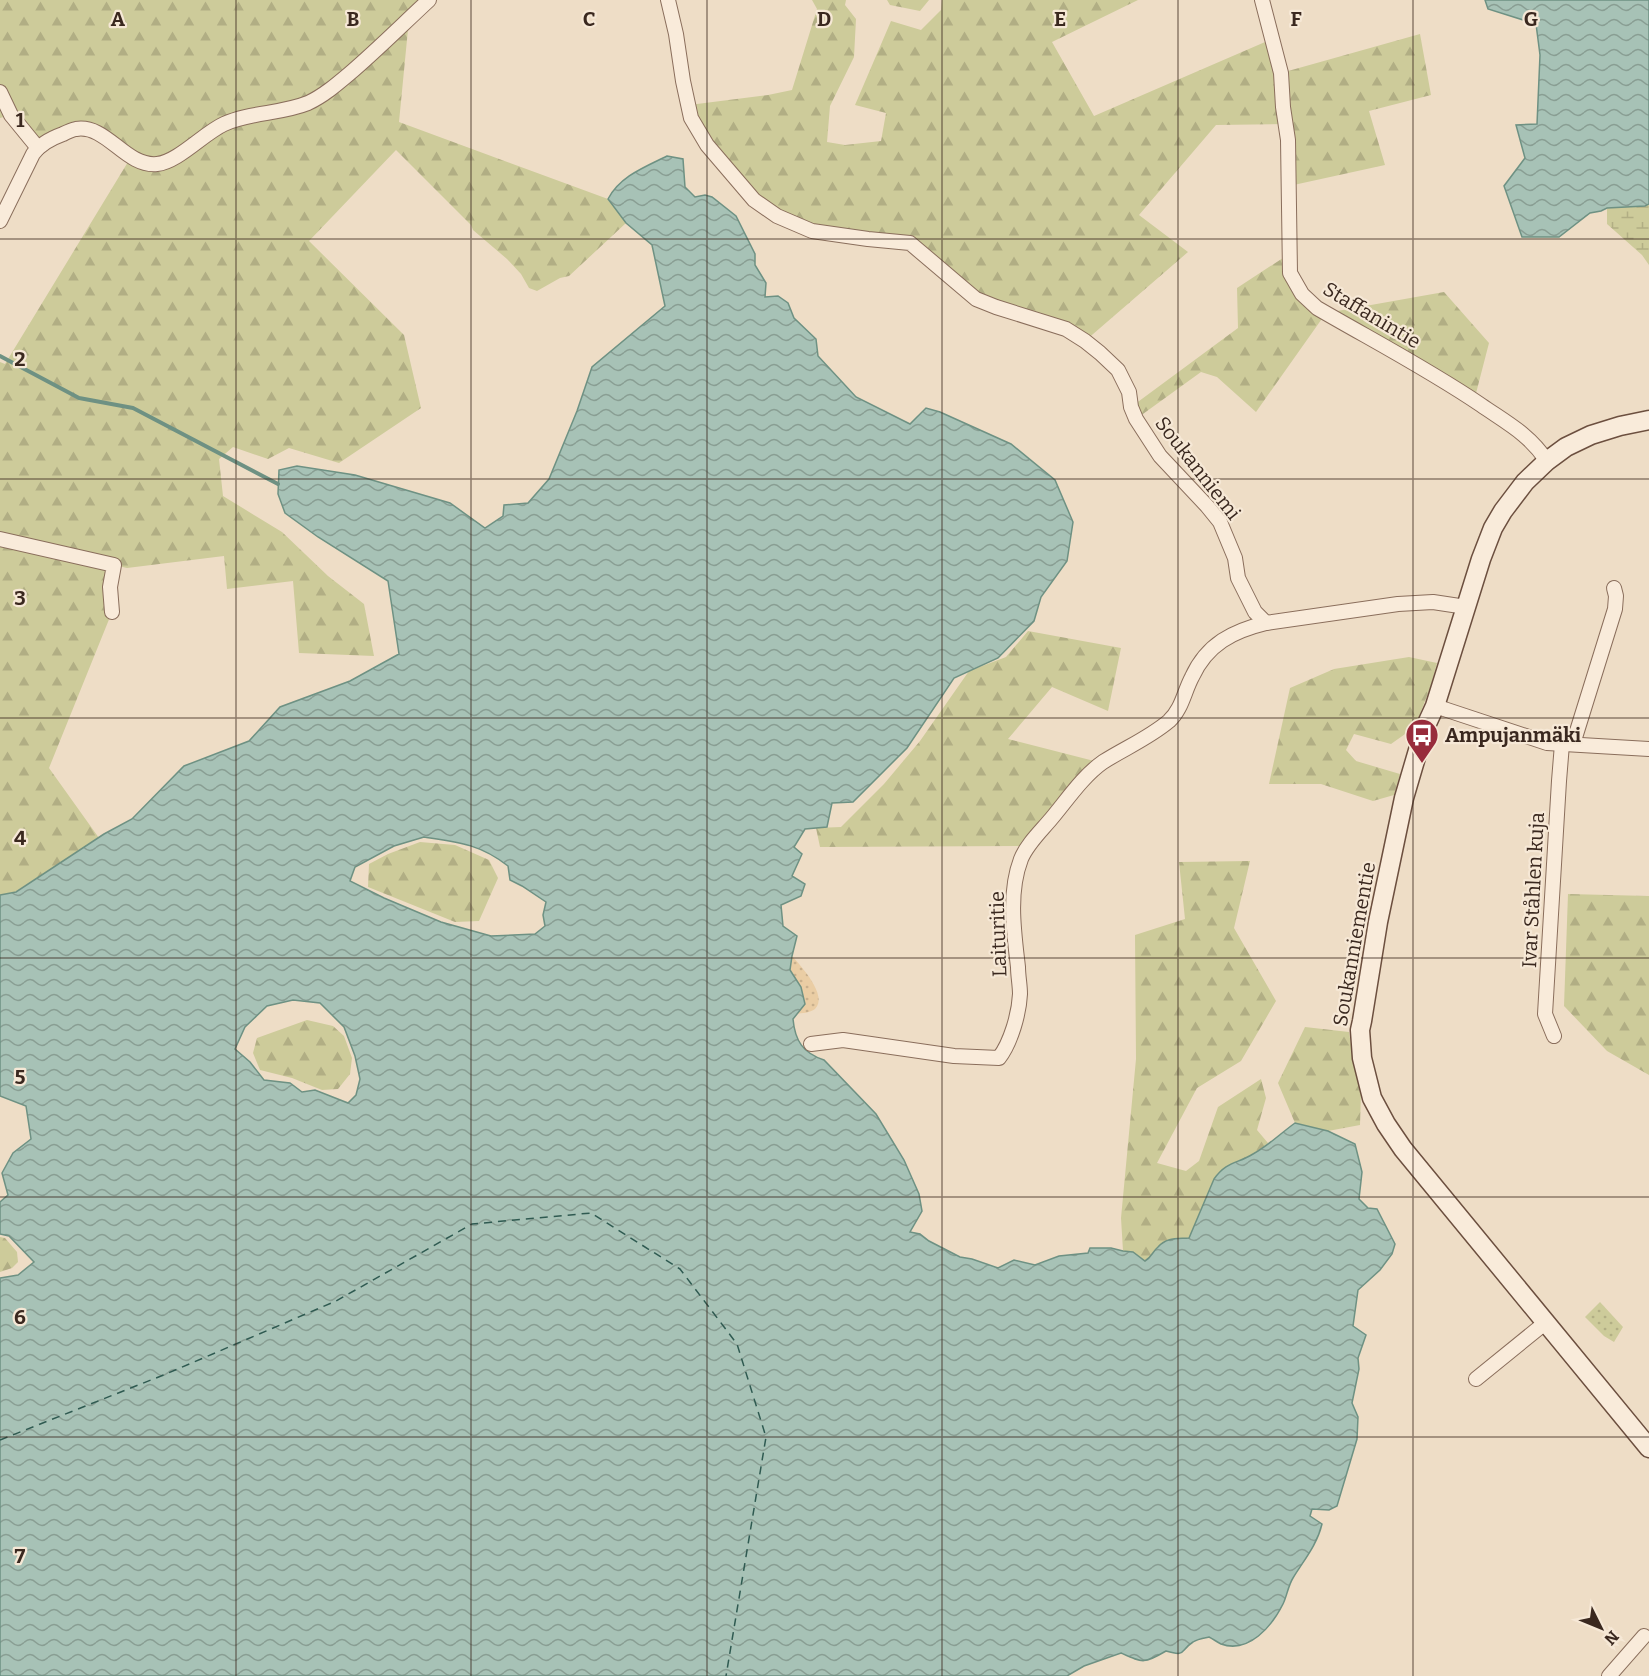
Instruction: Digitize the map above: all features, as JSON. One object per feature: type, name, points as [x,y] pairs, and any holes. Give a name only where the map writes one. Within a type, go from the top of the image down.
[{"type":"street","points":[[0,221],[38,148],[56,136],[76,129],[93,130],[145,163],[158,164],[170,160],[223,124],[289,109],[309,103],[327,93],[367,59],[429,0]]},
{"type":"street","name":"Soukanniemi","points":[[668,0],[691,118],[707,145],[754,200],[777,216],[812,231],[910,243],[976,299],[1066,329],[1100,353],[1118,370],[1129,392],[1131,407],[1136,419],[1160,456],[1220,522],[1235,558],[1238,578],[1255,612],[1266,623]]},
{"type":"street","name":"Staffanintie","points":[[1262,0],[1281,73],[1288,141],[1290,273],[1302,294],[1317,308],[1451,385],[1524,434],[1539,449],[1547,462]]},
{"type":"street","points":[[0,92],[11,115],[38,148]]},
{"type":"street","name":"Soukanniementie","points":[[1648,1443],[1545,1323],[1403,1149],[1372,1098],[1362,1058],[1360,1030],[1378,922],[1404,798],[1424,730],[1435,706],[1481,559],[1493,528],[1525,482],[1566,447],[1591,435],[1649,420]]},
{"type":"street","points":[[0,539],[120,567],[110,587],[112,612]]},
{"type":"street","name":"Ivar Ståhlen kuja","points":[[1554,1036],[1545,1014],[1559,782],[1568,744],[1616,609],[1614,588]]},
{"type":"street","points":[[1266,623],[1433,602],[1466,607]]},
{"type":"street","name":"Laituritie","points":[[811,1044],[843,1040],[954,1056],[999,1058],[1012,1036],[1020,994],[1013,922],[1013,896],[1021,858],[1033,840],[1086,777],[1102,763],[1143,739],[1171,719],[1180,706],[1192,676],[1212,649],[1225,638],[1242,629],[1266,623]]},
{"type":"street","points":[[1435,706],[1537,740],[1649,749]]},
{"type":"street","points":[[1476,1379],[1545,1323]]},
{"type":"street","points":[[1609,1676],[1644,1636]]},
{"type":"green space","points":[[0,0],[429,0],[409,19],[399,122],[608,199],[626,223],[569,276],[560,278],[537,291],[529,288],[521,274],[507,259],[473,230],[471,225],[396,150],[309,241],[404,335],[421,408],[339,463],[289,448],[268,459],[233,447],[219,459],[223,496],[282,532],[328,576],[364,604],[374,656],[299,653],[293,581],[227,589],[224,556],[127,568],[114,565],[112,612],[49,768],[99,838],[15,892],[0,895],[0,362],[5,364],[131,157],[93,130],[38,148],[11,115],[0,118]]},
{"type":"green space","points":[[812,0],[846,0],[845,5],[856,19],[854,57],[830,106],[827,142],[845,145],[881,141],[886,113],[855,105],[891,21],[921,30],[941,10],[942,0],[1138,0],[1052,42],[1094,116],[1272,39],[1281,73],[1420,34],[1431,95],[1369,111],[1385,165],[1289,186],[1285,124],[1216,125],[1139,215],[1188,252],[1085,341],[996,307],[910,243],[868,239],[777,216],[731,172],[689,105],[792,90],[817,9]]},
{"type":"green space","points":[[887,0],[929,0],[920,11],[890,5]]},
{"type":"green space","points":[[1649,182],[1649,265],[1642,255],[1607,224],[1607,208],[1638,206]]},
{"type":"green space","points":[[1289,254],[1290,273],[1326,313],[1256,412],[1217,377],[1201,372],[1136,419],[1131,407],[1238,328],[1237,288]]},
{"type":"green space","points":[[1444,292],[1489,343],[1474,401],[1326,313]]},
{"type":"green space","points":[[1028,631],[1121,648],[1108,711],[1052,687],[1008,739],[1102,763],[1029,846],[820,847],[816,828],[841,827],[884,784],[920,741],[969,671],[1006,657]]},
{"type":"green space","points":[[1409,657],[1437,663],[1415,727],[1391,744],[1354,734],[1346,750],[1356,761],[1400,774],[1394,795],[1373,801],[1321,784],[1269,784],[1290,688],[1334,669]]},
{"type":"green space","points":[[420,842],[455,845],[489,860],[498,878],[479,921],[455,922],[368,887],[369,864]]},
{"type":"green space","points":[[1250,861],[1234,928],[1276,1001],[1241,1061],[1197,1088],[1157,1163],[1186,1171],[1199,1161],[1218,1107],[1261,1079],[1266,1098],[1257,1130],[1268,1143],[1254,1154],[1227,1166],[1218,1174],[1189,1238],[1157,1248],[1152,1257],[1144,1261],[1133,1252],[1123,1251],[1121,1218],[1136,1059],[1135,935],[1185,919],[1179,862]]},
{"type":"green space","points":[[1568,894],[1649,896],[1649,1075],[1607,1051],[1564,1006]]},
{"type":"green space","points":[[307,1020],[333,1026],[344,1036],[352,1058],[350,1074],[338,1089],[322,1090],[292,1078],[260,1070],[253,1053],[257,1038]]},
{"type":"green space","points":[[1305,1027],[1349,1032],[1361,1092],[1360,1125],[1328,1131],[1295,1123],[1278,1083]]},
{"type":"green space","points":[[0,1237],[5,1238],[17,1252],[18,1262],[12,1268],[0,1272]]},
{"type":"green space","points":[[1600,1302],[1623,1327],[1614,1342],[1604,1336],[1585,1317]]},
{"type":"sand","points":[[792,956],[816,989],[818,1003],[811,1011],[796,1014],[798,1011],[790,970]]},
{"type":"water","points":[[1485,0],[1649,0],[1649,204],[1607,208],[1590,213],[1559,237],[1522,237],[1504,186],[1525,158],[1516,125],[1537,124],[1540,55],[1536,24],[1488,9]]},
{"type":"water","points":[[667,156],[683,159],[685,187],[695,197],[705,195],[712,197],[736,216],[755,254],[755,265],[766,283],[765,297],[778,296],[788,303],[794,318],[816,339],[818,356],[856,397],[910,424],[926,408],[1011,444],[1055,480],[1073,522],[1067,561],[1041,597],[1034,621],[998,658],[954,678],[907,748],[853,802],[832,803],[827,827],[805,829],[794,847],[802,854],[792,876],[805,884],[801,896],[781,905],[783,926],[797,936],[790,970],[801,987],[805,1004],[793,1019],[798,1040],[805,1050],[824,1060],[876,1114],[904,1160],[919,1194],[922,1211],[910,1232],[920,1234],[960,1257],[998,1268],[1014,1260],[1035,1265],[1059,1256],[1088,1253],[1090,1248],[1111,1248],[1133,1252],[1145,1261],[1161,1244],[1172,1239],[1189,1238],[1214,1179],[1223,1169],[1259,1151],[1295,1123],[1328,1131],[1355,1144],[1362,1172],[1359,1199],[1368,1208],[1377,1209],[1395,1244],[1392,1254],[1380,1270],[1358,1290],[1353,1326],[1366,1335],[1358,1358],[1359,1369],[1352,1403],[1358,1417],[1357,1439],[1337,1506],[1329,1510],[1312,1509],[1310,1516],[1322,1524],[1317,1539],[1291,1581],[1284,1601],[1273,1621],[1250,1642],[1231,1646],[1221,1644],[1209,1637],[1195,1641],[1180,1653],[1166,1651],[1144,1661],[1121,1653],[1084,1666],[1067,1676],[0,1676],[0,1278],[18,1275],[34,1262],[9,1236],[0,1234],[0,1202],[8,1195],[2,1173],[13,1153],[31,1139],[26,1106],[0,1096],[0,895],[16,892],[104,834],[132,819],[184,766],[249,741],[280,707],[350,681],[399,654],[388,581],[318,537],[285,513],[278,494],[279,470],[297,466],[355,475],[450,503],[485,528],[503,516],[504,505],[528,503],[549,479],[592,367],[665,306],[652,245],[626,223],[608,199],[626,178]],"holes":[[[424,837],[478,848],[508,866],[510,880],[546,902],[543,915],[545,926],[535,934],[491,936],[441,922],[350,881],[355,867],[394,846]],[[293,1000],[320,1003],[344,1027],[355,1056],[360,1079],[356,1095],[348,1103],[315,1090],[302,1092],[290,1083],[264,1080],[250,1062],[235,1049],[245,1027],[267,1006]]]},
{"type":"waterway","points":[[0,356],[79,398],[133,408],[278,484]]},
{"type":"ferry route","points":[[0,1440],[166,1374],[336,1301],[472,1224],[591,1213],[680,1269],[737,1344],[766,1437],[726,1676]]},
{"type":"place","name":"Ampujanmäki","points":[[1422,764]]}]
